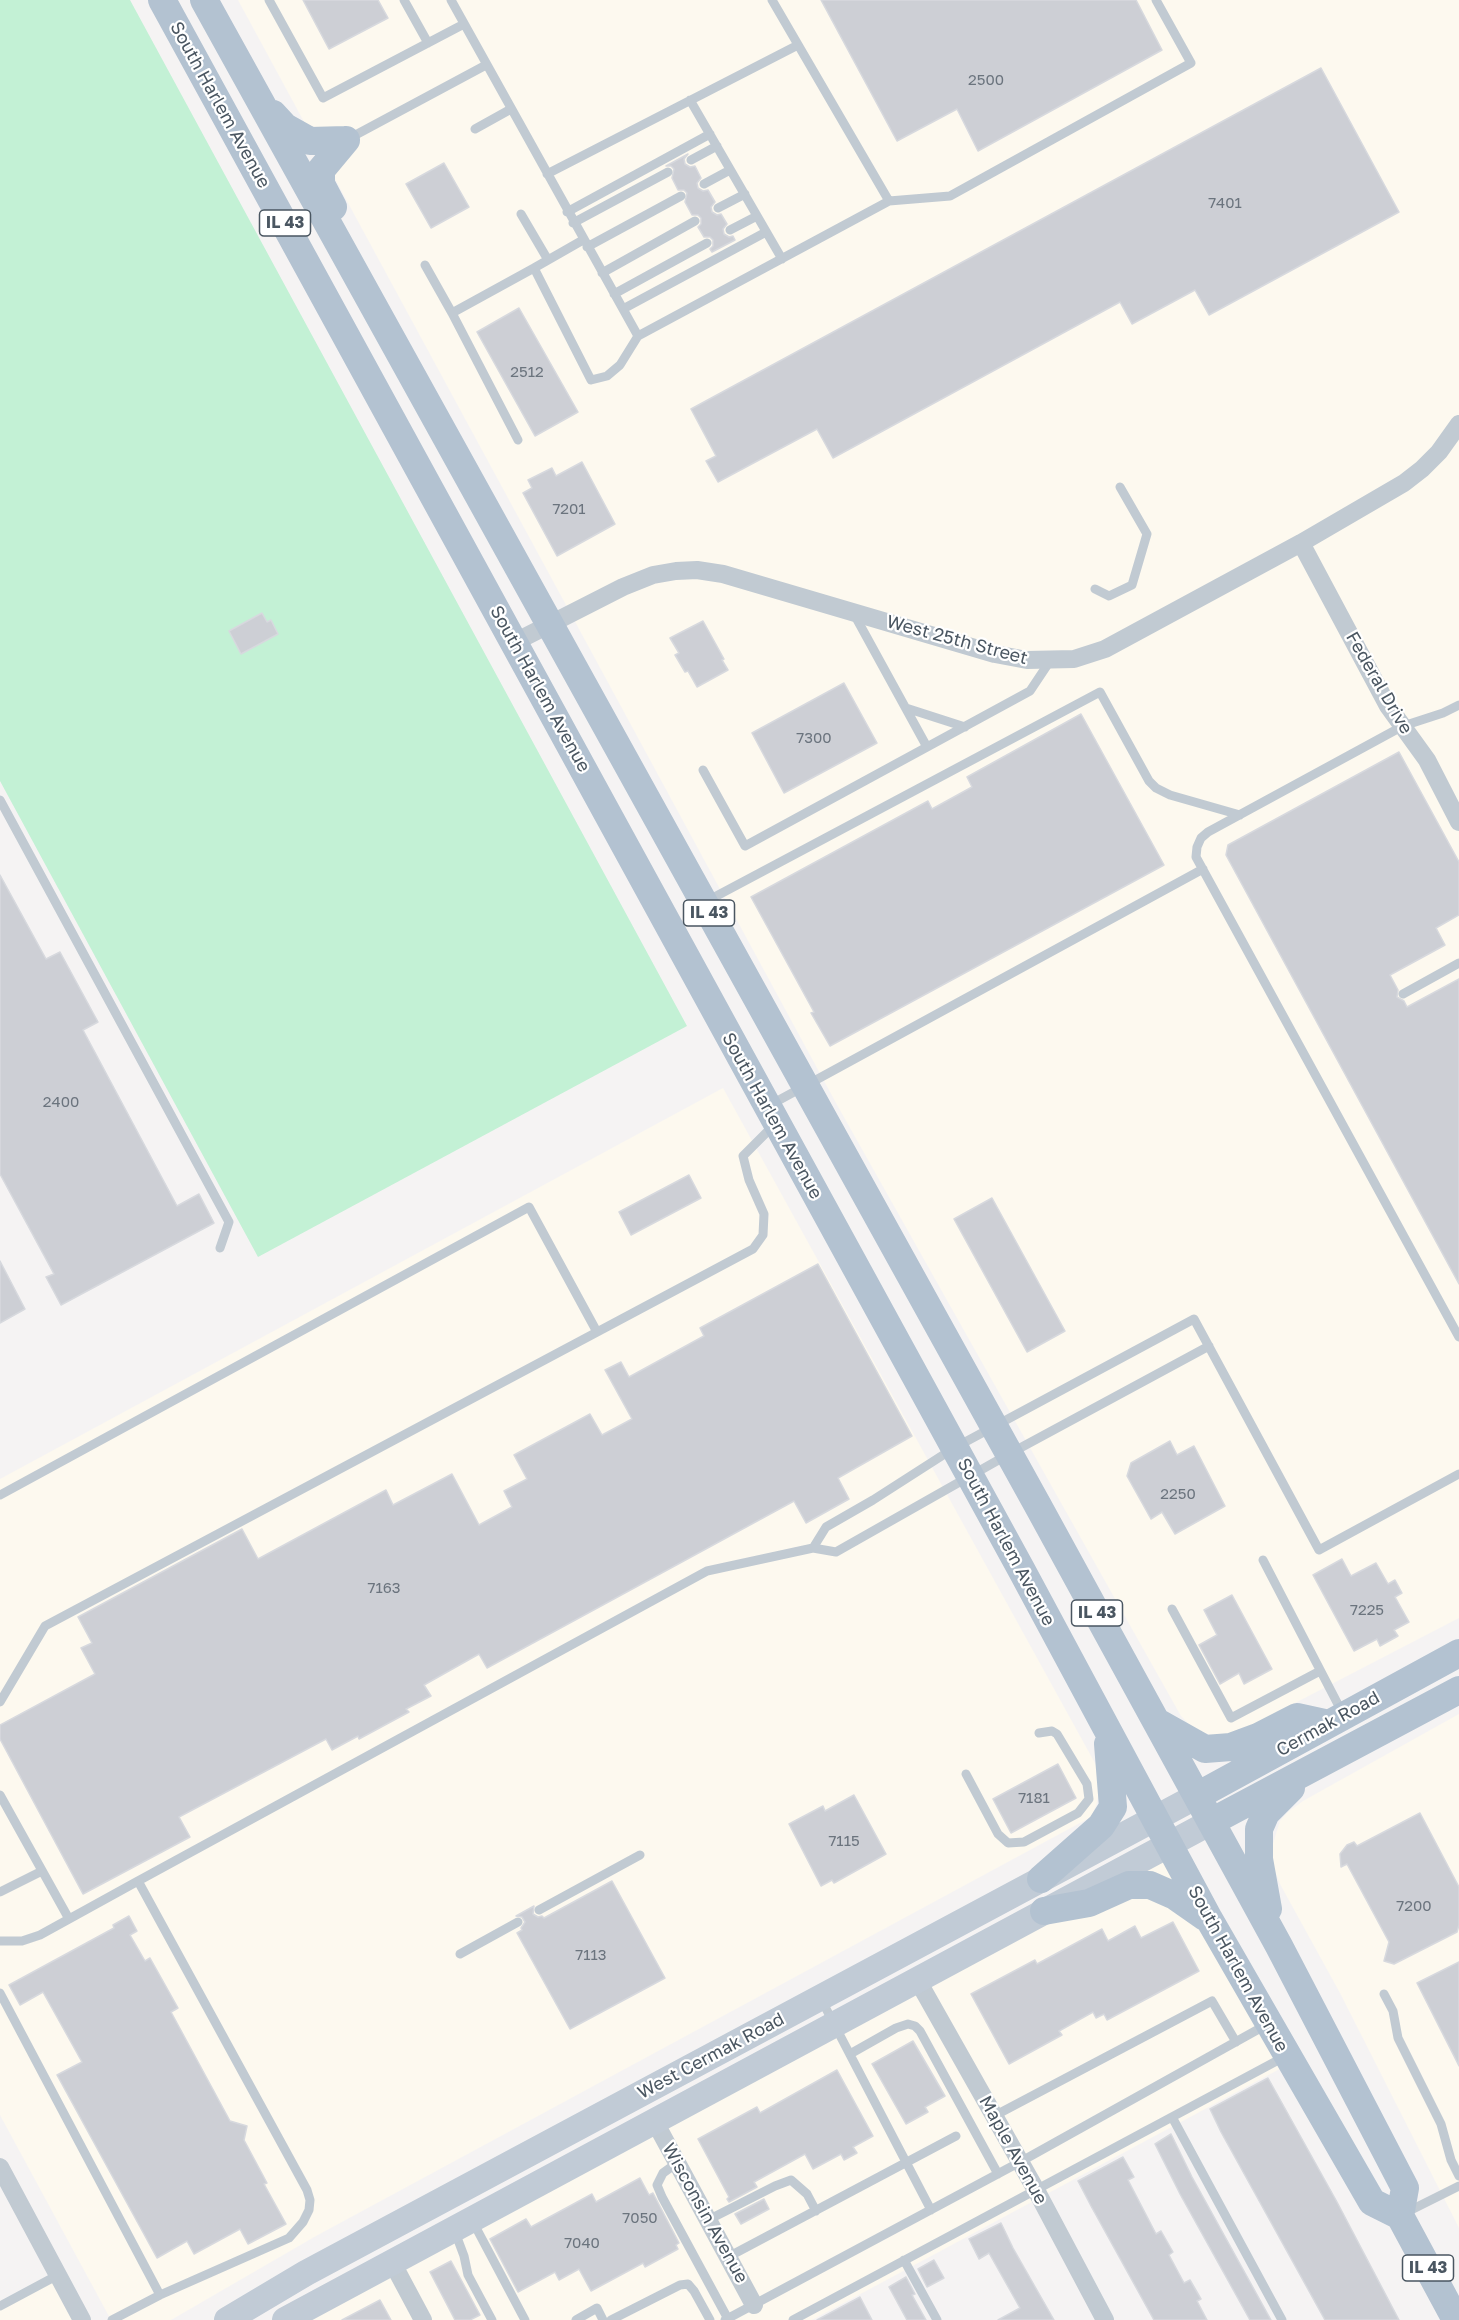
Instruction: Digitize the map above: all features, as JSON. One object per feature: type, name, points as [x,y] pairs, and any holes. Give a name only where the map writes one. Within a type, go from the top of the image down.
[{"type":"main road","name":"South Harlem Avenue","points":[[162,0],[515,642],[1209,1919],[1372,2202],[1400,2216],[1405,2188],[1279,1946],[204,0]]},
{"type":"main road","points":[[255,92],[285,127],[310,141],[346,140]]},
{"type":"main road","points":[[346,140],[321,171],[321,184],[356,249],[362,284]]},
{"type":"main road","name":"Cermak Road","points":[[1197,1796],[1459,1653]]},
{"type":"main road","name":"Cermak Road","points":[[1211,1822],[1459,1690]]},
{"type":"main road","points":[[1156,1721],[1205,1749],[1231,1747],[1258,1737],[1297,1717],[1336,1720]]},
{"type":"main road","points":[[1041,1879],[1101,1826],[1113,1807],[1106,1730]]},
{"type":"main road","points":[[1279,1946],[1263,1889],[1258,1858],[1259,1830],[1266,1813],[1316,1767]]},
{"type":"main road","name":"West Cermak Road","points":[[227,2320],[306,2273],[817,1993],[1041,1879],[1197,1796]]},
{"type":"main road","name":"West Cermak Road","points":[[285,2320],[1211,1822]]},
{"type":"main road","points":[[1044,1911],[1089,1903],[1129,1885],[1150,1885],[1175,1896],[1209,1919]]},
{"type":"main road","name":"IL 43","points":[[1400,2216],[1456,2320]]},
{"type":"street","name":"West 25th Street","points":[[515,642],[623,586],[653,575],[697,570],[723,574],[995,654],[1027,660],[1074,659],[1105,649],[1301,543],[1404,483],[1422,470],[1439,452],[1459,424]]},
{"type":"street","name":"Federal Drive","points":[[1301,543],[1388,706],[1427,760],[1459,822]]},
{"type":"street","name":"Maple Avenue","points":[[918,1981],[1036,2190],[1106,2320]]},
{"type":"street","name":"Wisconsin Avenue","points":[[655,2122],[754,2305]]},
{"type":"street","points":[[0,2167],[82,2320]]},
{"type":"street","points":[[392,2262],[423,2320]]},
{"type":"lane","points":[[269,0],[324,98],[464,24]]},
{"type":"lane","points":[[404,0],[428,43]]},
{"type":"lane","points":[[451,0],[573,223],[638,336]]},
{"type":"lane","points":[[772,0],[889,201]]},
{"type":"lane","points":[[534,268],[591,380],[607,376],[620,365],[638,336],[889,201],[950,196],[1191,63],[1156,0]]},
{"type":"lane","points":[[547,174],[798,45]]},
{"type":"lane","points":[[346,140],[486,65]]},
{"type":"lane","points":[[690,100],[782,259]]},
{"type":"lane","points":[[475,129],[511,109]]},
{"type":"lane","points":[[567,212],[710,135]]},
{"type":"lane","points":[[691,160],[717,146]]},
{"type":"lane","points":[[704,184],[730,170]]},
{"type":"lane","points":[[573,223],[668,172]]},
{"type":"lane","points":[[718,208],[745,194]]},
{"type":"lane","points":[[452,313],[548,260],[681,196]]},
{"type":"lane","points":[[521,214],[548,260]]},
{"type":"lane","points":[[730,230],[757,216]]},
{"type":"lane","points":[[602,273],[695,221]]},
{"type":"lane","points":[[623,309],[766,232]]},
{"type":"lane","points":[[614,294],[707,243]]},
{"type":"lane","points":[[425,265],[518,440]]},
{"type":"lane","points":[[1095,589],[1109,596],[1132,585],[1146,534],[1120,487]]},
{"type":"lane","points":[[853,612],[927,747]]},
{"type":"lane","points":[[703,770],[745,846],[1030,692],[1050,661]]},
{"type":"lane","points":[[704,903],[1100,692],[1149,781],[1156,788],[1170,795],[1240,815]]},
{"type":"lane","points":[[1459,705],[1443,713],[1403,726],[1240,815],[1202,838],[1197,847],[1196,857],[1459,1336]]},
{"type":"lane","points":[[906,708],[965,727]]},
{"type":"lane","points":[[0,800],[230,1222],[219,1248]]},
{"type":"lane","points":[[0,1702],[45,1626],[753,1249],[763,1235],[764,1214],[749,1180],[743,1156],[771,1115],[805,1086],[1203,869]]},
{"type":"lane","points":[[1403,994],[1459,963]]},
{"type":"lane","points":[[0,1496],[529,1207],[597,1332]]},
{"type":"lane","points":[[813,1548],[826,1527],[954,1448],[1194,1319],[1318,1550],[1459,1474]]},
{"type":"lane","points":[[0,1941],[22,1941],[40,1935],[707,1571],[813,1548],[836,1552],[1009,1454],[1209,1346]]},
{"type":"lane","points":[[1263,1560],[1320,1671],[1336,1720]]},
{"type":"lane","points":[[1172,1609],[1231,1718],[1320,1671]]},
{"type":"lane","points":[[966,1774],[998,1834],[1008,1843],[1024,1842],[1078,1813],[1089,1799],[1087,1784],[1057,1734],[1052,1731],[1039,1733]]},
{"type":"lane","points":[[0,1795],[69,1919]]},
{"type":"lane","points":[[539,1910],[640,1855]]},
{"type":"lane","points":[[0,1892],[42,1871]]},
{"type":"lane","points":[[112,2320],[160,2295],[289,2238],[303,2222],[309,2210],[310,2200],[307,2190],[138,1881]]},
{"type":"lane","points":[[460,1954],[518,1922]]},
{"type":"lane","points":[[0,1993],[160,2295]]},
{"type":"lane","points":[[817,1993],[908,2162],[931,2210]]},
{"type":"lane","points":[[1384,1994],[1393,2011],[1398,2038],[1441,2124],[1451,2160],[1459,2176]]},
{"type":"lane","points":[[994,2116],[1212,2001],[1236,2042]]},
{"type":"lane","points":[[850,2054],[896,2028],[908,2024],[915,2026],[920,2031],[998,2174]]},
{"type":"lane","points":[[677,2163],[663,2173],[657,2185],[726,2319],[998,2174],[1268,2024]]},
{"type":"lane","points":[[794,2320],[1286,2056]]},
{"type":"lane","points":[[1172,2117],[1282,2320]]},
{"type":"lane","points":[[728,2257],[956,2136]]},
{"type":"lane","points":[[708,2220],[791,2180],[807,2194],[816,2211]]},
{"type":"lane","points":[[1400,2216],[1459,2186]]},
{"type":"lane","points":[[463,2225],[464,2256],[468,2275],[492,2320]]},
{"type":"lane","points":[[463,2225],[525,2320]]},
{"type":"lane","points":[[904,2260],[937,2320]]},
{"type":"lane","points":[[0,2306],[58,2275]]},
{"type":"lane","points":[[612,2320],[680,2285],[688,2284],[710,2320]]},
{"type":"lane","points":[[576,2320],[597,2308],[603,2320]]},
{"type":"shaded area","points":[[238,0],[1459,0],[1459,1618],[1241,1731],[1218,1737],[1193,1728],[1181,1716],[836,1103]]},
{"type":"shaded area","points":[[723,1088],[1096,1765],[1099,1792],[1091,1817],[316,2236],[171,2320],[111,2320],[0,2115],[0,1479]]},
{"type":"shaded area","points":[[1459,1714],[1459,2228],[1340,1993],[1280,1884],[1273,1866],[1271,1850],[1280,1821],[1303,1801]]},
{"type":"shaded area","points":[[1167,1852],[1287,2065],[812,2320],[428,2320],[398,2264]]},
{"type":"shaded area","points":[[391,2268],[419,2320],[292,2320]]},
{"type":"shaded area","points":[[54,2274],[79,2320],[0,2320],[0,2303]]},
{"type":"green space","points":[[0,0],[130,0],[687,1026],[258,1257],[0,781]]},
{"type":"building","points":[[303,0],[378,0],[388,18],[329,49]]},
{"type":"building","points":[[821,0],[1136,0],[1162,50],[978,151],[957,109],[897,141]]},
{"type":"building","points":[[1321,68],[1399,212],[1209,315],[1195,290],[1132,324],[1120,302],[833,458],[817,429],[718,482],[706,461],[716,456],[691,409]]},
{"type":"building","points":[[688,154],[684,159],[685,164],[690,167],[695,166],[701,178],[697,183],[698,188],[703,191],[708,190],[715,202],[711,207],[712,212],[717,215],[721,214],[727,224],[723,229],[724,234],[729,237],[733,236],[735,240],[712,252],[710,249],[713,246],[713,240],[710,237],[704,237],[698,227],[701,224],[701,218],[698,215],[692,215],[685,202],[687,193],[684,190],[678,190],[672,178],[674,169],[666,166]]},
{"type":"building","points":[[444,163],[469,207],[431,228],[406,184]]},
{"type":"building","points":[[519,308],[578,412],[535,436],[477,332]]},
{"type":"building","points":[[582,462],[615,524],[557,556],[523,493],[532,488],[528,480],[552,468],[556,476]]},
{"type":"building","points":[[262,613],[267,622],[271,620],[278,634],[241,654],[229,631]]},
{"type":"building","points":[[703,621],[728,670],[697,687],[675,655],[679,653],[670,638]]},
{"type":"building","points":[[844,683],[877,743],[784,793],[752,733]]},
{"type":"building","points":[[1081,714],[1164,865],[830,1046],[751,897],[928,801],[932,809],[972,787],[967,777]]},
{"type":"building","points":[[1399,752],[1459,862],[1459,915],[1436,928],[1445,945],[1390,975],[1398,990],[1397,997],[1404,1001],[1407,1007],[1459,979],[1459,1284],[1226,855],[1228,845]]},
{"type":"building","points":[[0,875],[46,959],[60,952],[98,1022],[83,1030],[177,1206],[199,1194],[214,1223],[61,1305],[46,1277],[54,1274],[0,1174]]},
{"type":"building","points":[[689,1175],[701,1198],[631,1235],[619,1212]]},
{"type":"building","points":[[992,1198],[1065,1331],[1027,1352],[954,1219]]},
{"type":"building","points":[[0,1261],[25,1309],[0,1323]]},
{"type":"building","points":[[818,1264],[912,1436],[838,1478],[849,1499],[806,1523],[794,1501],[487,1668],[479,1654],[424,1685],[431,1696],[406,1709],[409,1712],[359,1739],[358,1736],[332,1750],[326,1739],[179,1817],[190,1837],[83,1894],[0,1739],[0,1725],[95,1674],[81,1648],[92,1643],[78,1617],[242,1529],[258,1559],[386,1490],[393,1505],[452,1474],[479,1525],[512,1507],[504,1491],[527,1479],[514,1455],[590,1414],[602,1435],[632,1419],[605,1370],[621,1362],[629,1377],[704,1336],[700,1328]]},
{"type":"building","points":[[1170,1441],[1177,1455],[1194,1446],[1225,1506],[1175,1534],[1162,1512],[1151,1519],[1127,1476],[1131,1463]]},
{"type":"building","points":[[1342,1559],[1351,1576],[1376,1563],[1388,1584],[1395,1580],[1402,1593],[1395,1597],[1409,1622],[1394,1630],[1398,1636],[1380,1646],[1377,1639],[1354,1651],[1313,1575]]},
{"type":"building","points":[[1232,1595],[1272,1669],[1244,1684],[1239,1673],[1220,1684],[1199,1645],[1217,1635],[1204,1610]]},
{"type":"building","points":[[1058,1764],[1076,1798],[1011,1833],[993,1799]]},
{"type":"building","points":[[854,1795],[886,1854],[834,1883],[832,1880],[821,1886],[789,1824],[823,1806],[825,1811]]},
{"type":"building","points":[[1420,1813],[1459,1887],[1459,1925],[1457,1932],[1394,1964],[1384,1961],[1389,1942],[1347,1864],[1341,1867],[1340,1854],[1347,1845],[1354,1842],[1357,1846]]},
{"type":"building","points":[[612,1881],[665,1978],[570,2029],[517,1933],[522,1930],[525,1922],[522,1917],[516,1916],[534,1906],[533,1914],[544,1918]]},
{"type":"building","points":[[129,1916],[137,1931],[130,1935],[145,1961],[150,1958],[178,2008],[171,2012],[230,2121],[247,2126],[244,2140],[286,2224],[248,2244],[240,2229],[194,2254],[187,2241],[157,2258],[57,2075],[82,2062],[43,1992],[20,2005],[9,1985],[114,1928],[113,1925]]},
{"type":"building","points":[[1173,1922],[1199,1971],[1107,2020],[1104,2014],[1096,2018],[1093,2012],[1059,2031],[1062,2035],[1009,2064],[971,1994],[1035,1960],[1037,1964],[1102,1929],[1108,1941],[1135,1926],[1141,1938]]},
{"type":"building","points":[[1459,1962],[1459,2066],[1417,1983]]},
{"type":"building","points":[[913,2041],[945,2096],[925,2107],[928,2112],[906,2124],[872,2064]]},
{"type":"building","points":[[837,2070],[873,2136],[853,2147],[857,2153],[844,2160],[841,2154],[813,2169],[805,2154],[754,2182],[757,2187],[729,2202],[727,2199],[729,2197],[698,2139],[757,2107],[760,2113]]},
{"type":"building","points":[[1268,2078],[1399,2320],[1325,2320],[1221,2132],[1210,2109]]},
{"type":"building","points":[[1171,2134],[1192,2177],[1271,2320],[1250,2320],[1180,2194],[1155,2144]]},
{"type":"building","points":[[1123,2157],[1134,2177],[1128,2180],[1156,2234],[1161,2231],[1173,2252],[1169,2255],[1184,2283],[1190,2280],[1201,2299],[1197,2301],[1207,2320],[1154,2320],[1078,2181]]},
{"type":"building","points":[[640,2178],[649,2195],[653,2193],[679,2243],[676,2245],[678,2249],[645,2267],[643,2263],[591,2291],[579,2269],[559,2280],[555,2272],[518,2292],[490,2239],[526,2219],[531,2227],[592,2194],[596,2202]]},
{"type":"building","points":[[764,2199],[769,2209],[741,2224],[735,2214]]},
{"type":"building","points":[[1001,2223],[1054,2320],[998,2320],[1020,2308],[989,2253],[979,2259],[969,2239]]},
{"type":"building","points":[[934,2260],[944,2278],[927,2287],[918,2269]]},
{"type":"building","points":[[451,2261],[480,2315],[470,2320],[455,2320],[430,2272]]},
{"type":"building","points":[[906,2277],[915,2294],[912,2295],[926,2320],[907,2320],[889,2287]]},
{"type":"building","points":[[860,2297],[872,2320],[817,2320]]},
{"type":"building","points":[[380,2300],[391,2320],[342,2320]]}]
